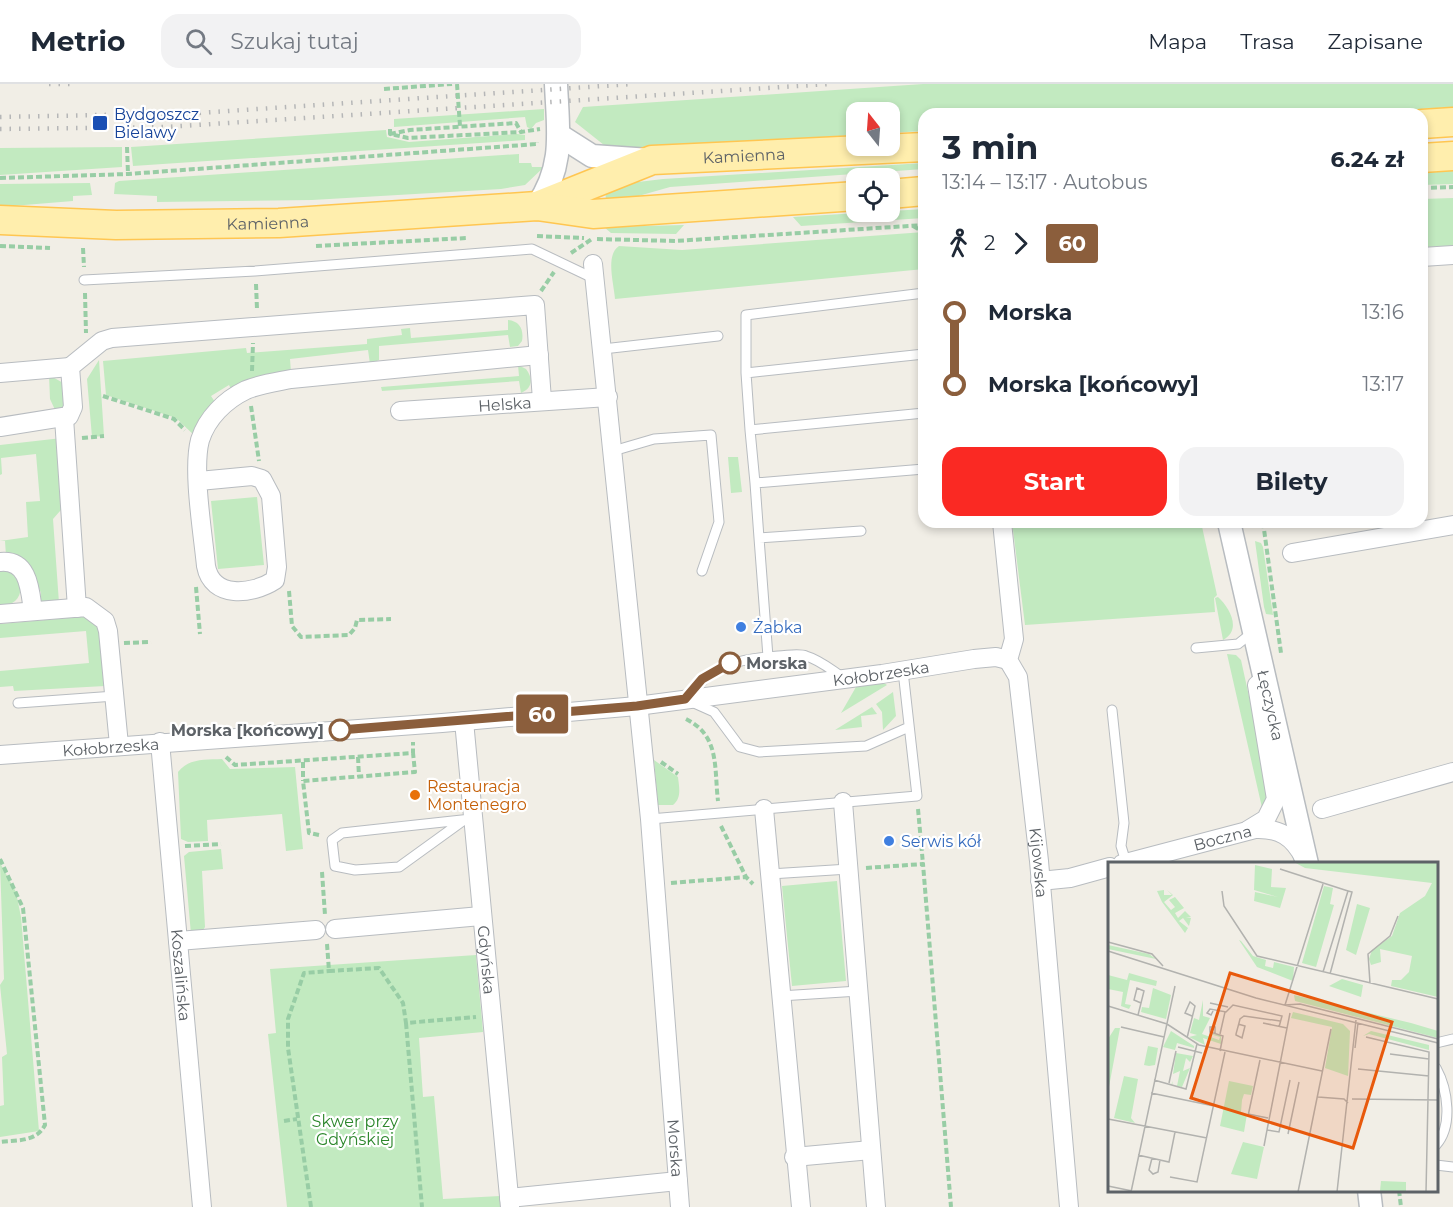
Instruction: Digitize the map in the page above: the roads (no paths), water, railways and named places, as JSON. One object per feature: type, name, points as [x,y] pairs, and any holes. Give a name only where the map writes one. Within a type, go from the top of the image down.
[{"type":"main road","points":[[1428,124],[1453,122]]},
{"type":"main road","name":"Kamienna","points":[[537,206],[652,160],[918,147]]},
{"type":"main road","points":[[1428,158],[1453,156]]},
{"type":"main road","points":[[900,193],[918,192]]},
{"type":"main road","name":"Kamienna","points":[[0,220],[116,225],[279,223],[537,206],[593,214],[846,197]]},
{"type":"street","points":[[537,206],[554,176],[548,131],[556,84]]},
{"type":"street","points":[[548,131],[592,156],[652,160]]},
{"type":"street","points":[[1428,256],[1453,255]]},
{"type":"street","name":"Morska","points":[[594,272],[650,819],[680,1207]]},
{"type":"street","points":[[0,373],[70,367],[102,341],[112,338],[535,305],[542,400]]},
{"type":"street","points":[[199,481],[252,476],[262,479],[271,496],[277,567],[275,580],[263,588],[230,591],[216,586],[208,578],[199,481],[200,441],[216,412],[227,402],[246,390],[267,384],[330,374],[539,355]]},
{"type":"street","points":[[0,427],[64,418],[72,412],[70,367]]},
{"type":"street","name":"Helska","points":[[400,411],[608,397]]},
{"type":"street","points":[[64,418],[77,608]]},
{"type":"street","points":[[1292,553],[1453,525]]},
{"type":"street","points":[[1003,528],[1014,639],[1008,660]]},
{"type":"street","name":"Łęczycka","points":[[1232,528],[1307,862]]},
{"type":"street","points":[[0,562],[12,563],[25,573],[33,611]]},
{"type":"street","points":[[0,614],[86,607],[97,612],[105,621],[111,643],[119,746]]},
{"type":"street","points":[[1248,830],[1266,819],[1275,799],[1258,694],[1254,630]]},
{"type":"street","name":"Kołobrzeska","points":[[0,755],[637,706],[683,708],[843,678],[974,659],[996,657],[1008,660]]},
{"type":"street","name":"Kijowska","points":[[1008,660],[1017,676],[1040,881],[1069,1207]]},
{"type":"street","name":"Gdyńska","points":[[464,721],[468,820],[492,1015],[510,1202],[678,1180]]},
{"type":"street","name":"Koszalińska","points":[[160,742],[202,1207]]},
{"type":"street","points":[[1322,809],[1453,772]]},
{"type":"street","points":[[843,802],[876,1207]]},
{"type":"street","points":[[1273,829],[1288,823],[1292,817],[1294,805]]},
{"type":"street","points":[[764,809],[794,1157],[801,1207]]},
{"type":"street","name":"Boczna","points":[[1127,862],[1248,830],[1273,829],[1292,840],[1306,862]]},
{"type":"street","name":"Boczna","points":[[1040,881],[1071,878],[1108,867]]},
{"type":"street","points":[[178,941],[481,916]]},
{"type":"street","points":[[794,1157],[872,1150]]},
{"type":"street","points":[[1369,1192],[1371,1207]]},
{"type":"lane","points":[[84,280],[255,271],[532,249],[560,263],[594,272]]},
{"type":"lane","points":[[768,657],[746,373],[746,315],[918,294]]},
{"type":"lane","points":[[603,349],[718,336]]},
{"type":"lane","points":[[746,373],[918,355]]},
{"type":"lane","points":[[750,430],[918,414]]},
{"type":"lane","points":[[613,451],[654,439],[711,435],[719,522],[702,571]]},
{"type":"lane","points":[[755,483],[918,469]]},
{"type":"lane","points":[[759,538],[861,531]]},
{"type":"lane","points":[[1196,648],[1238,644],[1254,630]]},
{"type":"lane","points":[[843,678],[821,662],[803,655],[768,657],[730,663],[702,679],[683,708],[714,712],[740,747],[759,752],[866,746],[909,727]]},
{"type":"lane","points":[[650,819],[917,796],[903,671]]},
{"type":"lane","points":[[18,703],[115,696]]},
{"type":"lane","points":[[1112,710],[1124,823],[1119,862]]},
{"type":"lane","points":[[468,820],[399,867],[355,870],[335,866],[332,840],[342,832],[468,820]]},
{"type":"lane","points":[[770,873],[849,869]]},
{"type":"lane","points":[[780,996],[859,991]]},
{"type":"lane","points":[[1438,1043],[1453,1039]]},
{"type":"lane","points":[[1438,1070],[1448,1095],[1444,1137],[1438,1144]]},
{"type":"lane","points":[[1438,1165],[1453,1167]]},
{"type":"railway","points":[[49,84],[77,84]]},
{"type":"railway","points":[[0,117],[198,113],[633,84]]},
{"type":"railway","points":[[0,129],[166,127],[829,84]]},
{"type":"place","name":"Bydgoszcz Bielawy","points":[[100,123]]},
{"type":"place","name":"Żabka","points":[[741,627]]},
{"type":"place","name":"Morska","points":[[730,663]]},
{"type":"place","name":"Morska [końcowy]","points":[[340,730]]},
{"type":"place","name":"Restauracja Montenegro","points":[[415,795]]},
{"type":"place","name":"Serwis kół","points":[[889,841]]},
{"type":"park label","name":"Skwer przy Gdyńskiej","points":[[355,1130]]}]
